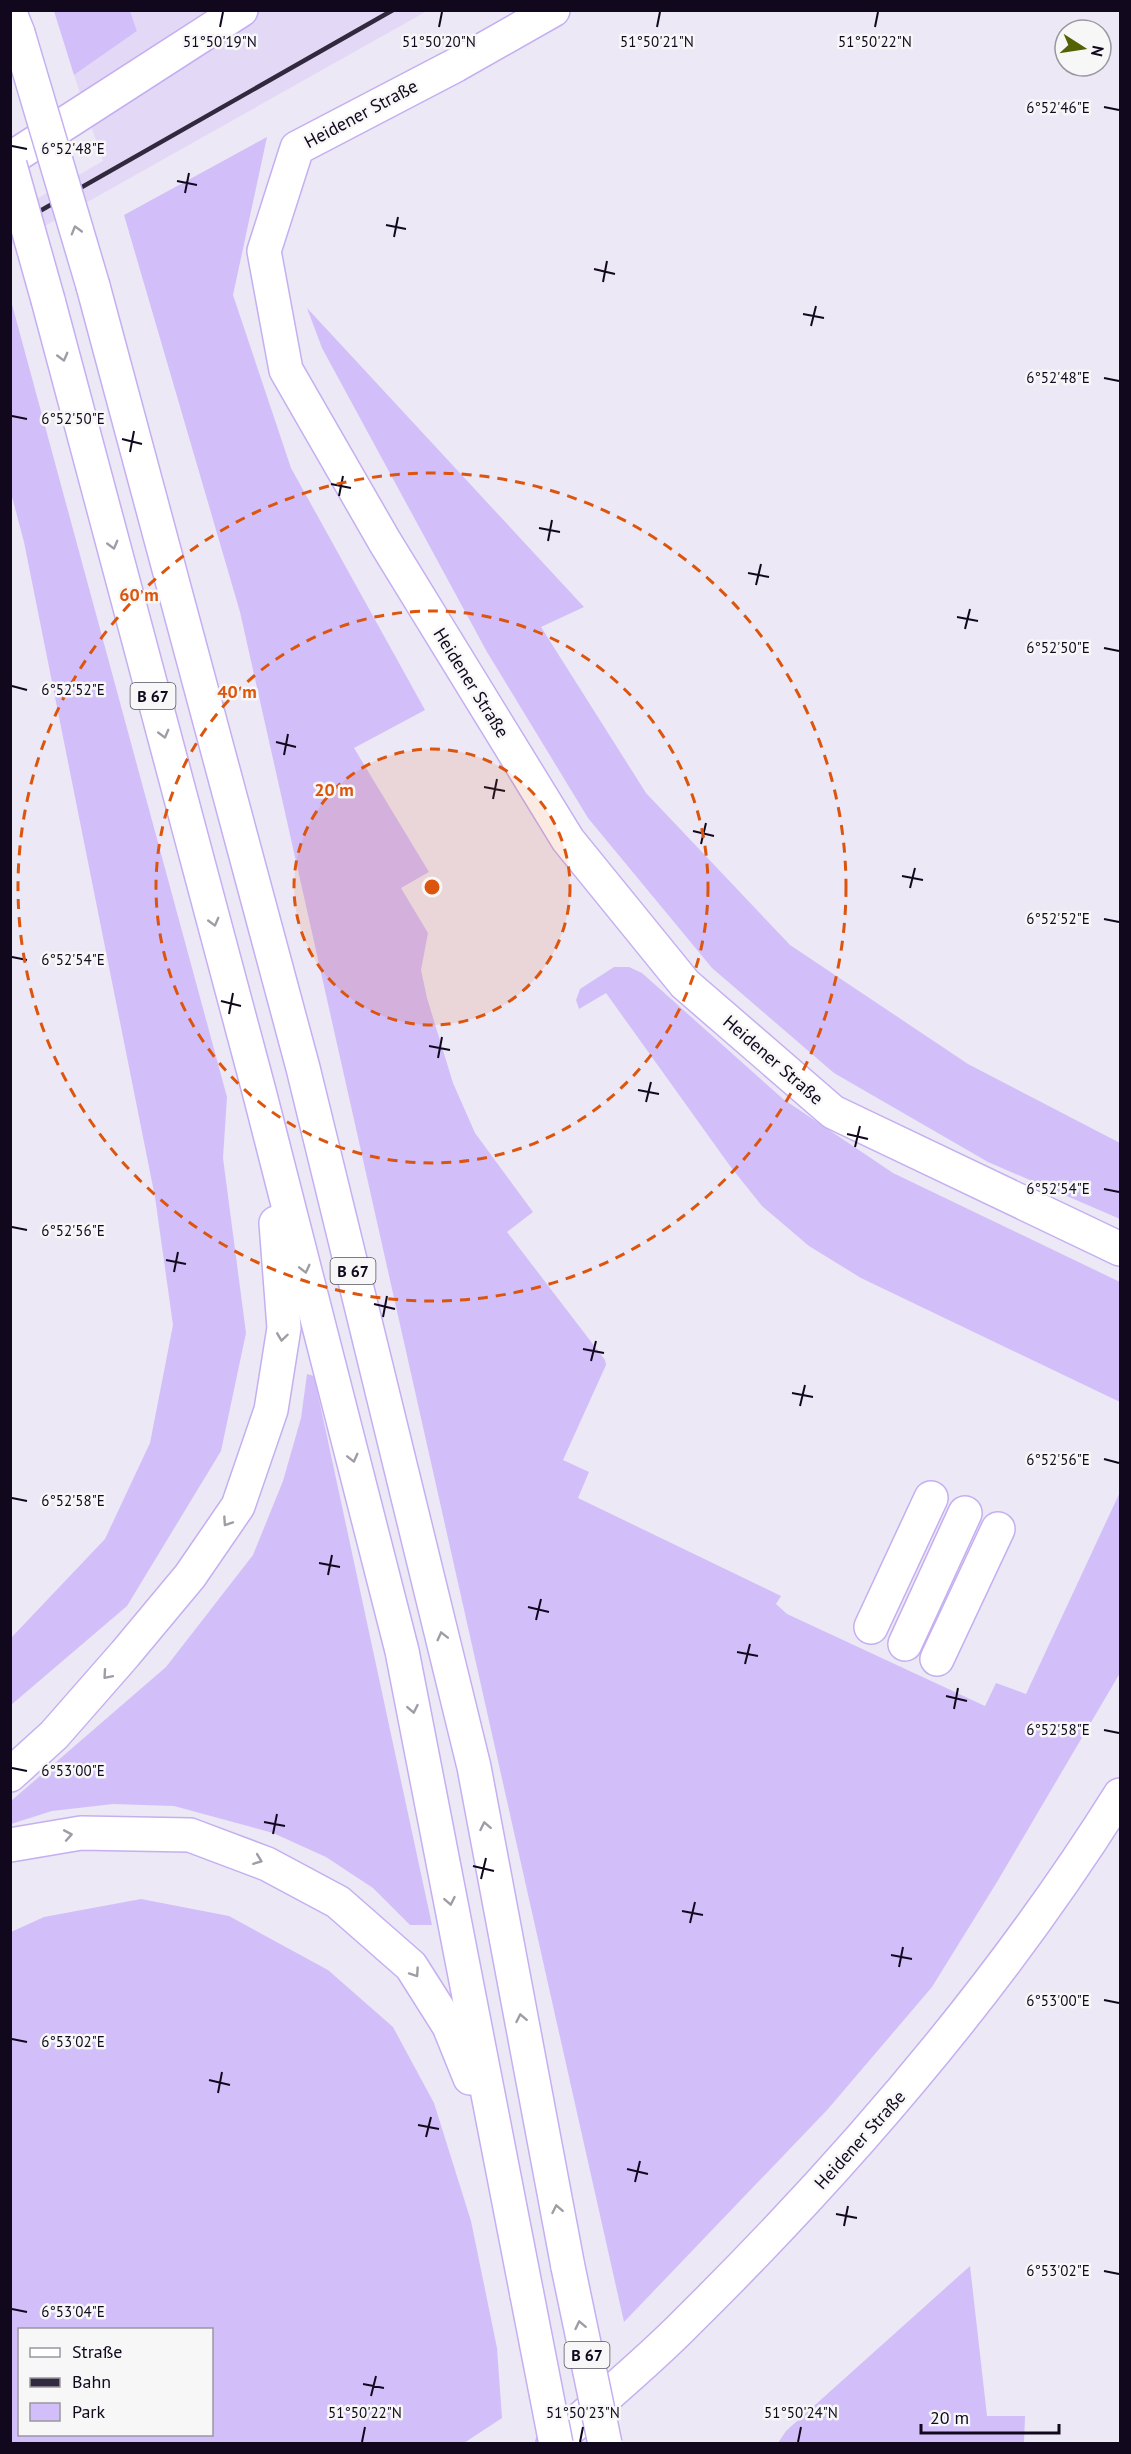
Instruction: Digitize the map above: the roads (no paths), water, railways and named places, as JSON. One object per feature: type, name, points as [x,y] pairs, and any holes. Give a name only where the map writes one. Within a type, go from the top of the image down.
[{"type":"main road","points":[[10,159],[241,10]]},
{"type":"main road","name":"Heidener Straße","points":[[553,10],[456,65],[297,148],[264,251],[286,370],[385,542],[568,840],[685,984],[833,1112],[1120,1249]]},
{"type":"main road","name":"B 67","points":[[14,23],[93,286],[303,1068],[474,1767],[568,2267],[605,2444]]},
{"type":"main road","name":"B 67","points":[[10,165],[259,1091],[402,1651],[554,2444]]},
{"type":"main road","points":[[10,1775],[54,1735],[125,1654],[190,1576],[238,1506],[271,1410],[284,1328],[279,1246],[259,1091]]},
{"type":"main road","points":[[871,1627],[931,1498]]},
{"type":"main road","points":[[905,1644],[965,1513]]},
{"type":"main road","points":[[937,1659],[998,1529]]},
{"type":"main road","name":"Heidener Straße","points":[[554,2444],[686,2324],[790,2218],[899,2098],[1076,1866],[1120,1795]]},
{"type":"main road","points":[[10,1845],[81,1833],[190,1834],[267,1864],[338,1902],[411,1966],[449,2026],[483,2108],[527,2295]]},
{"type":"railway","points":[[10,228],[393,10]]}]
